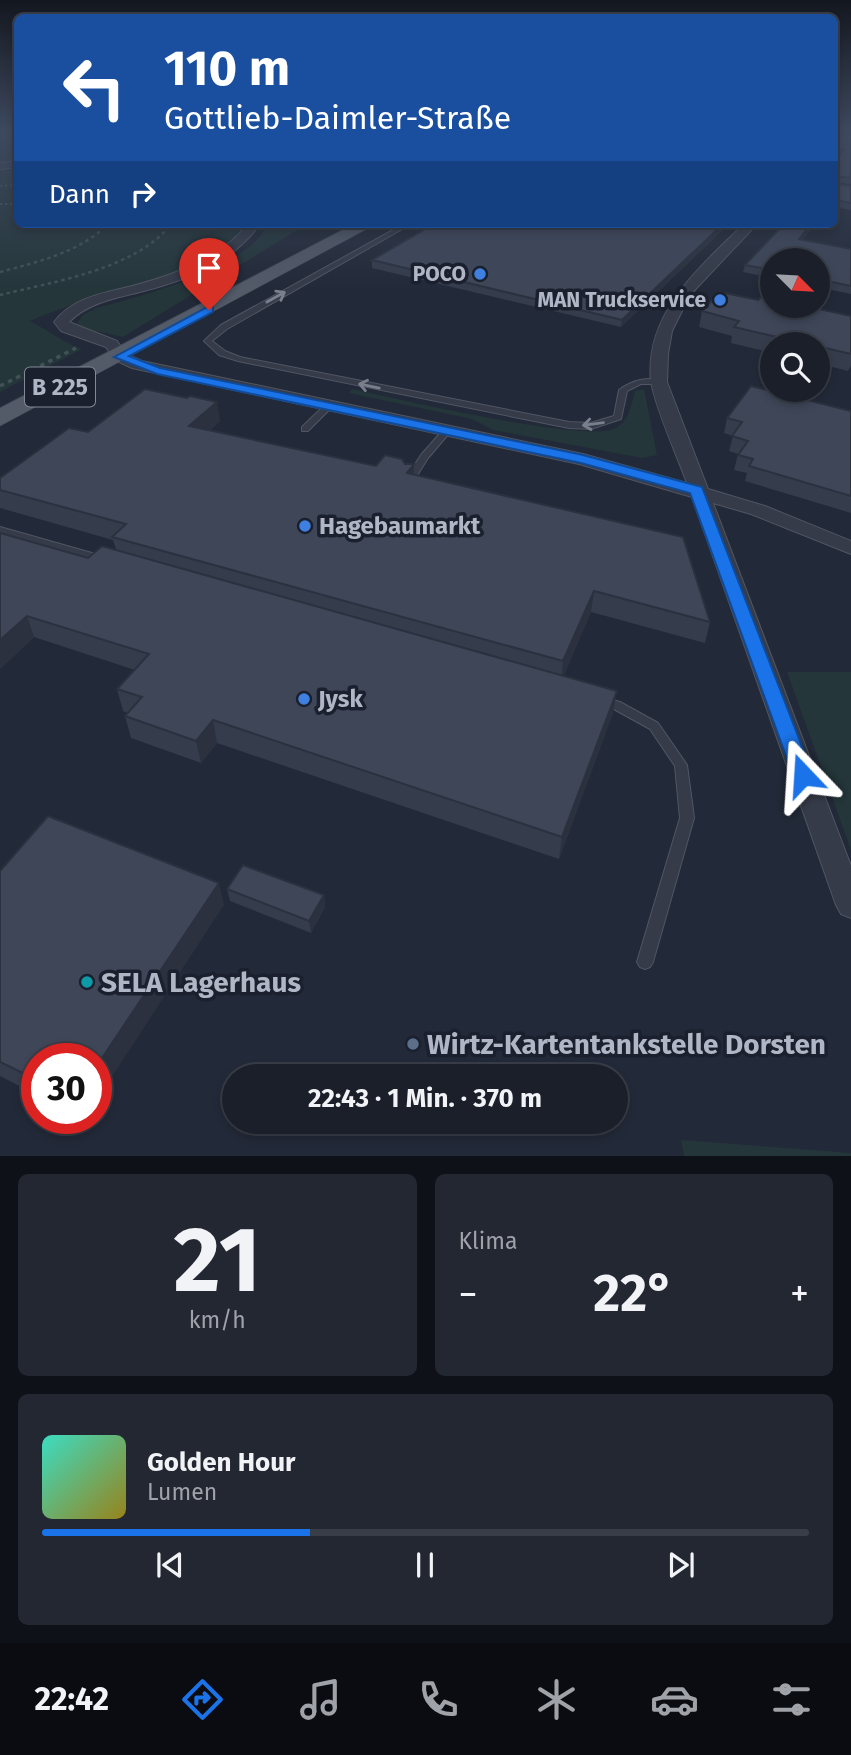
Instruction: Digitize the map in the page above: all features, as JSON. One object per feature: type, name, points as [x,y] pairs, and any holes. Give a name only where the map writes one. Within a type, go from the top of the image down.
[{"type":"main road","name":"B 225","points":[[0,418],[120,357],[360,228]]},
{"type":"street","points":[[251,228],[242,238],[201,264],[152,285],[86,303],[69,312],[61,321],[66,328],[112,344],[120,357],[157,371],[583,459],[758,510],[851,548]]},
{"type":"street","points":[[747,228],[692,284],[675,308],[662,335],[659,382],[696,490],[851,905]]},
{"type":"lane","points":[[401,228],[224,327],[208,341],[222,354],[238,359],[569,425],[591,426],[618,416],[623,390],[640,382],[659,382]]},
{"type":"lane","points":[[305,429],[330,405]]},
{"type":"lane","points":[[410,480],[424,457],[447,431]]},
{"type":"lane","points":[[0,530],[109,561]]},
{"type":"lane","points":[[591,698],[617,705],[654,726],[681,765],[687,818],[645,962]]},
{"type":"path","points":[[0,272],[61,254],[89,242],[103,228]]},
{"type":"path","points":[[0,295],[122,260],[166,235],[169,228]]},
{"type":"path","points":[[0,386],[95,338]]},
{"type":"shaded area","points":[[0,184],[14,184],[14,228],[245,228],[199,261],[172,273],[30,321],[82,349],[0,392]]},
{"type":"shaded area","points":[[265,228],[300,228],[123,337],[77,324],[83,315],[96,308],[164,288],[217,267],[257,240]]},
{"type":"shaded area","points":[[352,389],[531,425],[598,431],[620,425],[629,412],[635,391],[644,389],[657,455],[642,458],[493,430],[472,419],[349,393]]},
{"type":"shaded area","points":[[787,672],[851,672],[851,850]]},
{"type":"shaded area","points":[[681,1140],[851,1153],[851,1156],[684,1156]]},
{"type":"building","points":[[838,184],[851,186],[851,203],[838,201]]},
{"type":"building","points":[[427,228],[719,228],[622,320],[372,260]]},
{"type":"building","points":[[780,228],[808,228],[799,239],[851,249],[851,286],[830,282],[830,248],[761,248]]},
{"type":"building","points":[[760,249],[760,268],[745,265]]},
{"type":"building","points":[[720,292],[758,300],[760,298],[760,318],[830,318],[830,311],[851,316],[851,354],[830,349],[830,332],[760,333],[734,327],[739,321],[702,311]]},
{"type":"building","points":[[751,386],[760,388],[760,402],[815,402],[851,411],[851,496],[749,466],[753,459],[738,455],[748,441],[732,436],[742,422],[727,418]]},
{"type":"building","name":"Hagebaumarkt","points":[[145,389],[217,402],[189,426],[376,466],[385,455],[402,459],[405,464],[414,464],[407,473],[683,537],[710,622],[594,591],[563,661],[112,537],[126,524],[0,490],[0,478],[69,428],[88,432]]},
{"type":"building","points":[[0,533],[88,558],[102,546],[617,691],[562,837],[213,720],[196,741],[125,716],[142,697],[117,689],[149,654],[27,616],[0,640]]},
{"type":"building","name":"SELA Lagerhaus","points":[[48,816],[219,883],[112,1043],[21,1043],[21,1072],[0,1062],[0,871]]},
{"type":"building","points":[[243,865],[324,895],[309,921],[227,889]]},
{"type":"place","name":"POCO","points":[[480,274]]},
{"type":"place","name":"MAN Truckservice","points":[[720,300]]},
{"type":"place","name":"Hagebaumarkt","points":[[305,526]]},
{"type":"place","name":"Jysk","points":[[304,699]]},
{"type":"place","name":"SELA Lagerhaus","points":[[87,982]]},
{"type":"place","name":"Wirtz-Kartentankstelle Dorsten","points":[[413,1044]]},
{"type":"route","points":[[209,310],[120,357],[157,371],[207,379],[583,459],[696,490],[803,775]]}]
